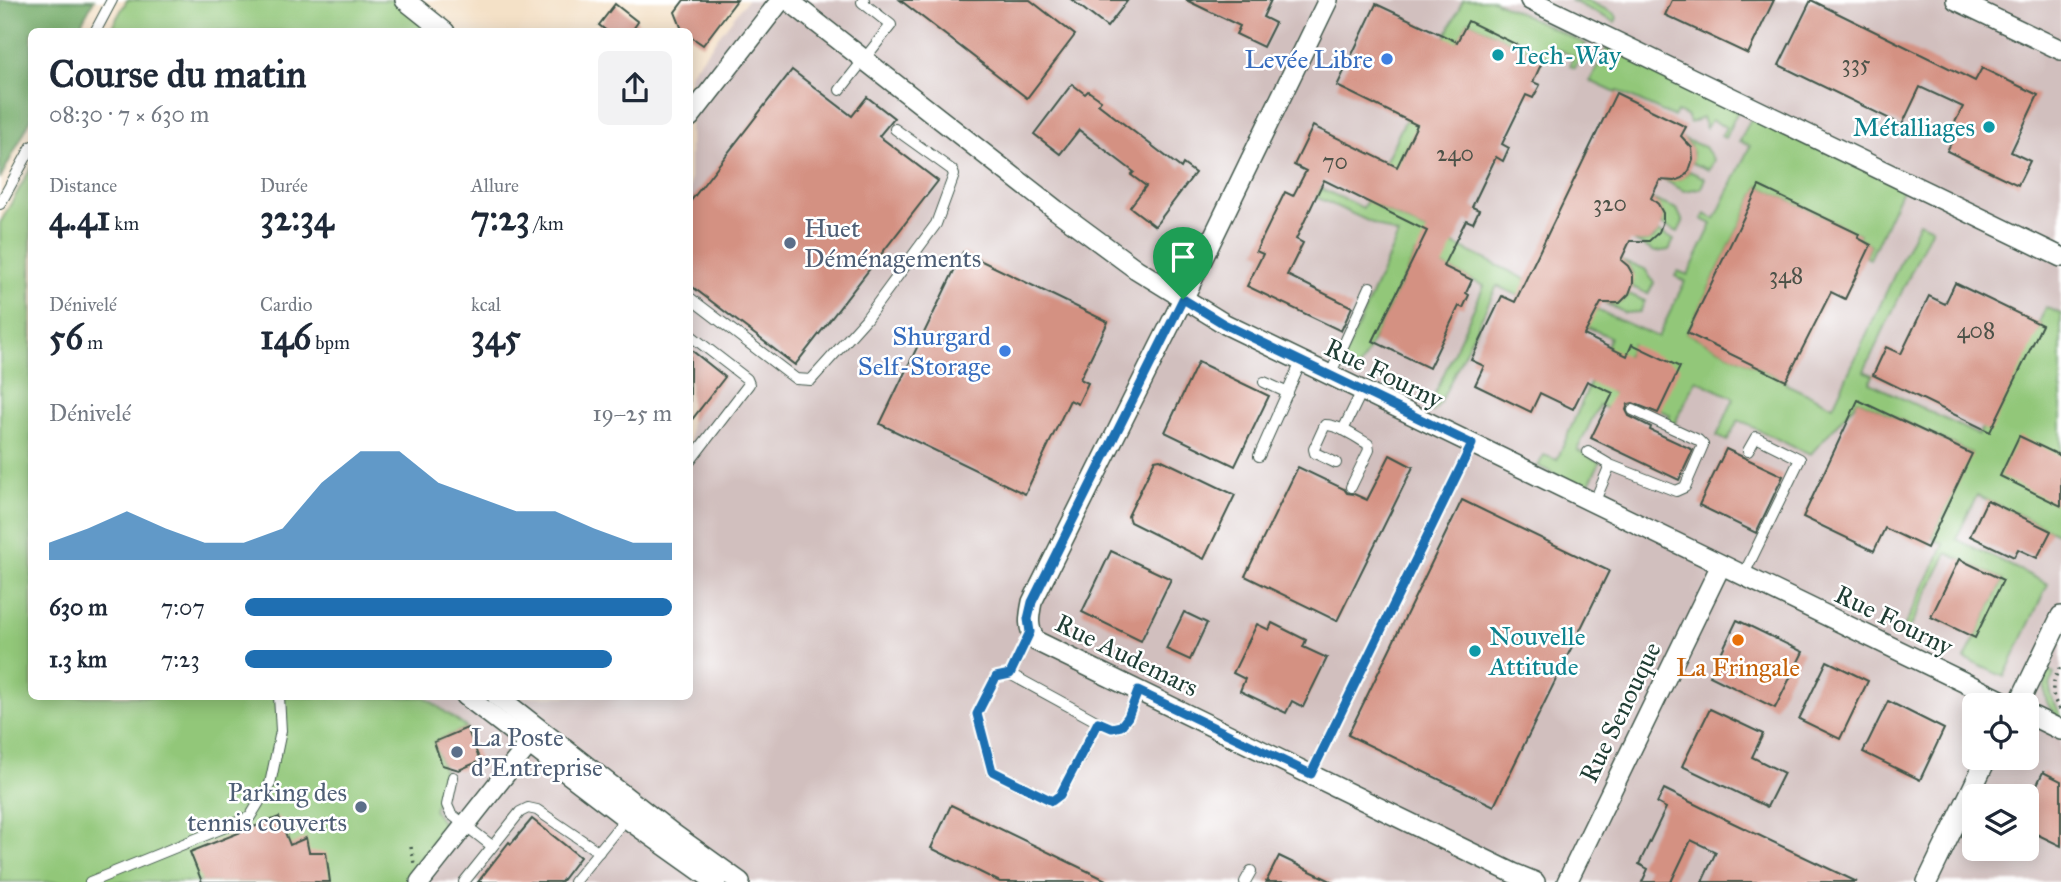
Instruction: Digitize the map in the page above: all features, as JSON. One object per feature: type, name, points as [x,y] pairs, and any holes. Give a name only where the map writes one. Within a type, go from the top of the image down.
[{"type":"street","points":[[405,0],[440,28]]},
{"type":"street","points":[[693,113],[781,0]]},
{"type":"street","name":"Rue Fourny","points":[[788,0],[1056,210],[1136,269],[1224,324],[1986,693]]},
{"type":"street","name":"Rue Audemars","points":[[1328,0],[1032,602],[1028,619],[1030,632],[1036,641],[1535,882]]},
{"type":"street","points":[[1530,0],[2061,257]]},
{"type":"street","points":[[1956,0],[2061,50]]},
{"type":"street","name":"Rue Senouque","points":[[1567,882],[1721,565]]},
{"type":"street","points":[[2024,693],[2061,616]]},
{"type":"street","points":[[473,700],[535,737],[740,882]]},
{"type":"street","points":[[501,700],[535,737],[626,818],[716,882]]},
{"type":"street","points":[[2039,719],[2061,730]]},
{"type":"street","points":[[420,882],[535,737]]},
{"type":"street","points":[[1927,882],[1981,770]]},
{"type":"lane","points":[[97,28],[112,0]]},
{"type":"lane","points":[[840,90],[891,25],[862,2],[864,0]]},
{"type":"lane","points":[[693,300],[796,379],[811,380],[866,319],[936,223],[954,175],[952,170],[895,129]]},
{"type":"lane","points":[[0,204],[28,153]]},
{"type":"lane","points":[[1330,375],[1370,287]]},
{"type":"lane","points":[[693,337],[747,379],[749,384],[693,457]]},
{"type":"lane","points":[[1259,456],[1301,362]]},
{"type":"lane","points":[[1264,382],[1288,393]]},
{"type":"lane","points":[[1343,430],[1362,391]]},
{"type":"lane","points":[[1588,452],[1610,466],[1676,491],[1685,487],[1703,445],[1698,440],[1633,411]]},
{"type":"lane","points":[[1336,463],[1315,453],[1314,449],[1325,425],[1343,430],[1368,444],[1369,450],[1351,487]]},
{"type":"lane","points":[[1743,576],[1800,459],[1756,437],[1748,451]]},
{"type":"lane","points":[[1311,774],[1472,444]]},
{"type":"lane","points":[[1594,503],[1610,466]]},
{"type":"lane","points":[[1010,674],[1030,632]]},
{"type":"lane","points":[[1098,722],[1060,795],[1052,801],[992,771],[977,714],[996,677],[1010,674],[1112,728],[1121,726],[1128,717],[1138,691]]},
{"type":"lane","points":[[90,882],[250,817],[270,784],[281,731],[279,700]]},
{"type":"lane","points":[[453,777],[447,805],[451,814],[492,846]]},
{"type":"lane","points":[[464,882],[520,812],[528,808],[537,810],[599,852]]},
{"type":"lane","points":[[574,882],[626,818]]},
{"type":"lane","points":[[1245,882],[1251,871]]},
{"type":"path","points":[[2061,665],[2052,688],[2054,701],[2061,710]]},
{"type":"shaded area","points":[[747,0],[2061,0],[2061,882],[405,882],[445,826],[434,810],[445,774],[434,742],[467,728],[429,700],[693,700],[693,69]]},
{"type":"green space","points":[[0,0],[94,0],[79,28],[28,28],[28,125],[0,179]]},
{"type":"green space","points":[[127,0],[393,0],[428,28],[111,28]]},
{"type":"green space","points":[[1463,0],[1493,0],[1586,44],[1575,68],[1570,66],[1573,56],[1557,49],[1553,59],[1544,58],[1468,21],[1378,207],[1595,313],[1597,310],[1658,337],[1685,281],[1675,276],[1678,271],[1688,275],[1712,224],[1702,219],[1705,214],[1715,219],[1750,146],[1740,141],[1752,116],[1903,187],[1870,259],[1866,257],[1871,245],[1858,238],[1859,234],[1759,186],[1687,333],[1833,406],[1919,222],[1932,228],[1864,371],[1873,375],[1870,383],[1978,435],[2042,325],[2039,323],[2046,307],[2061,314],[2061,535],[1977,495],[1956,539],[2048,584],[2004,677],[1965,659],[2003,580],[1947,553],[1908,632],[1903,629],[1944,545],[1932,538],[1971,453],[1858,400],[1810,455],[1738,420],[1727,441],[1717,436],[1734,398],[1696,380],[1674,425],[1656,417],[1657,415],[1667,420],[1670,415],[1659,409],[1632,345],[1610,391],[1624,399],[1617,414],[1599,405],[1577,450],[1600,462],[1586,490],[1538,466],[1544,455],[1557,460],[1610,337],[1497,286],[1439,405],[1433,412],[1429,410],[1432,400],[1484,286],[1416,253],[1355,377],[1339,369],[1398,235],[1316,197],[1320,188],[1363,208]]},
{"type":"green space","points":[[1570,0],[1587,0],[1615,14],[1617,18],[1615,22]]},
{"type":"green space","points":[[1610,48],[1738,111],[1725,138],[1721,136],[1726,127],[1711,120],[1706,128],[1702,118],[1690,123],[1688,117],[1677,112],[1674,117],[1590,81],[1605,51]]},
{"type":"green space","points":[[1681,138],[1705,147],[1714,160],[1709,170],[1692,163],[1691,148]]},
{"type":"green space","points":[[1689,171],[1705,178],[1701,188],[1684,191],[1661,178],[1680,179]]},
{"type":"green space","points":[[28,173],[28,700],[429,700],[467,728],[434,742],[445,774],[434,810],[445,826],[405,882],[0,882],[0,223]]},
{"type":"green space","points":[[1651,199],[1677,209],[1683,222],[1678,232],[1662,225],[1661,210]]},
{"type":"green space","points":[[1659,232],[1674,240],[1669,250],[1655,252],[1631,239],[1647,241]]},
{"type":"green space","points":[[1621,261],[1645,269],[1654,283],[1648,294],[1632,287],[1631,271]]},
{"type":"green space","points":[[1629,294],[1645,301],[1640,312],[1625,313],[1601,301],[1616,303]]},
{"type":"green space","points":[[2048,671],[2054,674],[2050,691],[2061,720],[2046,698]]},
{"type":"building","points":[[684,0],[737,0],[703,45],[693,38],[693,28],[681,28],[675,12]]},
{"type":"building","points":[[900,0],[1030,0],[1075,35],[1027,98]]},
{"type":"building","points":[[1072,0],[1128,0],[1107,27]]},
{"type":"building","points":[[1186,0],[1271,0],[1263,17],[1275,23],[1263,47],[1236,34],[1240,26]]},
{"type":"building","points":[[1672,0],[1774,0],[1748,54],[1665,15]]},
{"type":"building","points":[[1811,0],[1975,81],[1982,68],[2038,95],[2011,152],[2030,161],[2018,185],[1947,151],[1958,129],[1953,126],[1963,107],[1920,87],[1902,125],[1779,65]]},
{"type":"building","points":[[615,4],[638,22],[634,28],[603,28],[599,25]]},
{"type":"building","points":[[1376,4],[1457,42],[1468,21],[1544,58],[1533,82],[1540,85],[1533,98],[1526,95],[1502,144],[1509,148],[1503,161],[1496,157],[1472,207],[1479,210],[1473,223],[1466,220],[1443,266],[1472,280],[1463,308],[1459,306],[1429,368],[1373,341],[1427,231],[1324,180],[1296,239],[1303,243],[1287,275],[1352,307],[1341,331],[1247,286],[1263,254],[1256,251],[1285,192],[1293,196],[1306,171],[1294,165],[1313,126],[1397,167],[1417,125],[1337,86]]},
{"type":"building","name":"Huet Déménagements","points":[[792,70],[852,116],[867,97],[894,118],[879,136],[938,181],[795,365],[693,287],[693,198]]},
{"type":"building","points":[[1072,84],[1085,94],[1088,91],[1101,100],[1098,104],[1181,168],[1183,164],[1195,173],[1155,226],[1130,207],[1146,186],[1131,175],[1134,172],[1079,130],[1060,154],[1034,134]]},
{"type":"building","points":[[1616,93],[1686,127],[1681,136],[1692,148],[1693,159],[1683,178],[1675,181],[1660,180],[1651,198],[1663,213],[1659,232],[1649,241],[1630,241],[1621,260],[1633,275],[1629,294],[1620,303],[1601,303],[1584,335],[1627,356],[1632,344],[1680,367],[1658,413],[1633,403],[1628,404],[1626,410],[1629,416],[1651,427],[1650,430],[1693,450],[1679,480],[1591,438],[1613,393],[1587,381],[1573,409],[1540,393],[1531,412],[1475,385],[1484,366],[1471,360],[1502,296],[1515,302]]},
{"type":"building","points":[[1759,186],[1859,234],[1858,238],[1871,245],[1845,299],[1831,292],[1786,381],[1687,333]]},
{"type":"building","name":"Shurgard Self-Storage","points":[[963,252],[1108,322],[1080,379],[1088,383],[1078,404],[1070,400],[1025,494],[880,424]]},
{"type":"building","points":[[1955,283],[2042,325],[1990,432],[1873,375],[1886,347],[1901,354],[1929,296],[1945,304]]},
{"type":"building","points":[[693,351],[725,377],[693,418]]},
{"type":"building","points":[[1198,362],[1269,396],[1235,466],[1165,432]]},
{"type":"building","points":[[1858,400],[1972,454],[1927,548],[1885,528],[1874,551],[1803,517]]},
{"type":"building","points":[[2019,436],[2061,456],[2061,506],[2000,476]]},
{"type":"building","points":[[1726,449],[1783,476],[1756,533],[1699,505]]},
{"type":"building","points":[[1390,455],[1413,467],[1337,621],[1245,576],[1298,467],[1344,489],[1347,493],[1367,500]]},
{"type":"building","points":[[1160,459],[1235,495],[1204,559],[1130,522],[1128,516],[1155,460]]},
{"type":"building","name":"Nouvelle Attitude","points":[[1462,500],[1609,571],[1494,806],[1348,735]]},
{"type":"building","points":[[1987,500],[2051,531],[2037,558],[2018,549],[2014,557],[1970,536]]},
{"type":"building","points":[[1111,551],[1171,579],[1141,641],[1082,612]]},
{"type":"building","points":[[1959,559],[2003,580],[1975,638],[1931,617]]},
{"type":"building","points":[[1184,612],[1207,623],[1190,660],[1166,649]]},
{"type":"building","points":[[1737,620],[1803,652],[1775,708],[1710,676]]},
{"type":"building","points":[[1272,623],[1306,640],[1303,647],[1327,658],[1303,707],[1292,701],[1286,713],[1240,691],[1245,679],[1233,673],[1257,624],[1269,630]]},
{"type":"building","points":[[1827,661],[1868,681],[1840,739],[1799,719]]},
{"type":"building","points":[[1888,701],[1944,729],[1920,780],[1863,752]]},
{"type":"building","points":[[1710,709],[1763,734],[1752,757],[1784,773],[1767,807],[1682,766]]},
{"type":"building","name":"La Poste d'Entreprise","points":[[467,728],[480,761],[459,770],[442,765],[434,742]]},
{"type":"building","points":[[2043,772],[2061,781],[2061,846],[2039,835],[2037,784]]},
{"type":"building","points":[[1664,789],[1857,882],[1702,882],[1716,852],[1691,840],[1671,882],[1642,882],[1648,869],[1639,864],[1666,808],[1657,803]]},
{"type":"building","points":[[951,805],[1110,882],[1000,882],[931,848]]},
{"type":"building","points":[[279,817],[290,845],[306,838],[309,852],[326,852],[330,882],[202,882],[190,852]]},
{"type":"building","points":[[532,819],[580,857],[561,882],[478,882],[509,842],[511,844]]},
{"type":"building","points":[[1279,856],[1333,882],[1266,882]]},
{"type":"place","name":"Tech-Way","points":[[1498,55]]},
{"type":"place","name":"Levée Libre","points":[[1387,59]]},
{"type":"place","name":"Métalliages","points":[[1989,127]]},
{"type":"place","name":"Huet Déménagements","points":[[790,243]]},
{"type":"place","name":"Shurgard Self-Storage","points":[[1005,351]]},
{"type":"place","name":"La Fringale","points":[[1738,640]]},
{"type":"place","name":"Nouvelle Attitude","points":[[1475,651]]},
{"type":"place","name":"La Poste d'Entreprise","points":[[457,752]]},
{"type":"place","name":"Parking des tennis couverts","points":[[361,807]]},
{"type":"route","points":[[1183,299],[1224,324],[1472,444],[1311,774],[1138,691],[1128,717],[1121,726],[1112,728],[1098,722],[1060,795],[1052,801],[992,771],[977,714],[996,677],[1010,674],[1015,664],[1030,632],[1028,619],[1032,602],[1183,299]]}]
